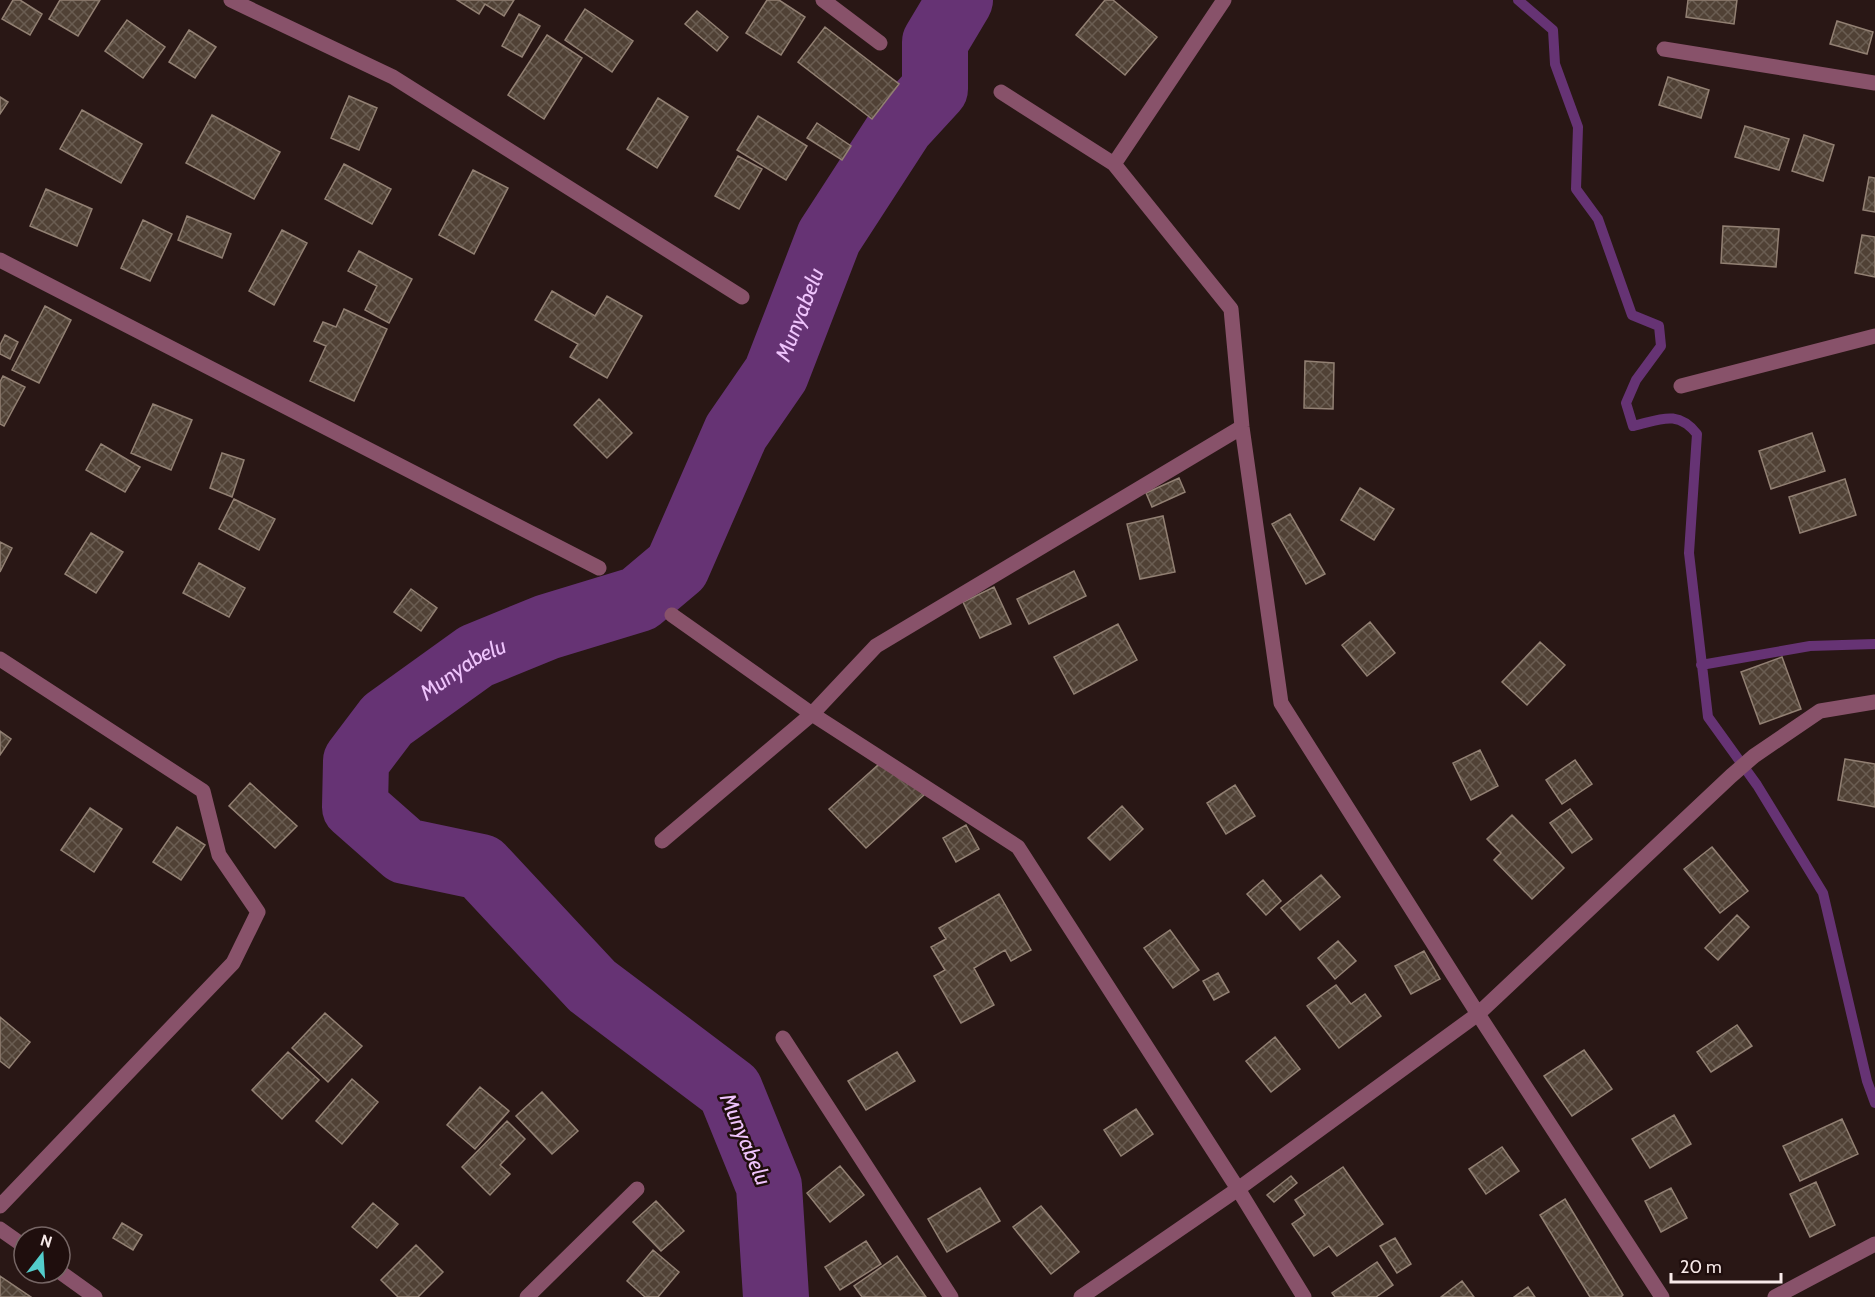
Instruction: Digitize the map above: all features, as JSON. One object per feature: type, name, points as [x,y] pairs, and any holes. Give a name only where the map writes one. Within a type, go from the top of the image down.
[{"type":"street","points":[[231,0],[393,77],[742,297]]},
{"type":"street","points":[[823,0],[880,43]]},
{"type":"street","points":[[1114,164],[1224,0]]},
{"type":"street","points":[[1664,49],[1875,83]]},
{"type":"street","points":[[1001,92],[1114,164],[1231,309],[1242,427],[1281,703],[1478,1014],[1662,1297]]},
{"type":"street","points":[[0,260],[599,568]]},
{"type":"street","points":[[1681,386],[1875,336]]},
{"type":"street","points":[[662,840],[812,714],[876,646],[1242,427]]},
{"type":"street","points":[[672,615],[812,714],[1018,847],[1304,1297]]},
{"type":"street","points":[[0,659],[203,791],[219,855],[258,912],[233,963],[0,1206]]},
{"type":"street","points":[[1082,1297],[1238,1190],[1478,1014],[1754,756],[1820,711],[1875,702]]},
{"type":"street","points":[[783,1038],[951,1297]]},
{"type":"street","points":[[527,1297],[637,1189]]},
{"type":"street","points":[[1775,1297],[1875,1244]]},
{"type":"street","points":[[72,1281],[95,1297]]},
{"type":"building","points":[[13,0],[20,0],[42,14],[30,35],[2,19]]},
{"type":"building","points":[[60,0],[100,0],[78,36],[49,19]]},
{"type":"building","points":[[457,0],[514,0],[504,16],[485,4],[479,14]]},
{"type":"building","points":[[767,0],[779,0],[805,17],[781,55],[746,33]]},
{"type":"building","points":[[1105,0],[1113,0],[1157,37],[1125,75],[1076,35]]},
{"type":"building","points":[[1688,0],[1737,0],[1734,24],[1686,17]]},
{"type":"building","points":[[585,9],[633,41],[612,72],[565,40]]},
{"type":"building","points":[[697,11],[728,37],[717,51],[685,24]]},
{"type":"building","points":[[519,14],[540,26],[522,57],[502,46]]},
{"type":"building","points":[[127,20],[165,47],[143,78],[105,51]]},
{"type":"building","points":[[1837,21],[1873,32],[1867,54],[1830,44]]},
{"type":"building","points":[[825,27],[899,84],[872,119],[798,62]]},
{"type":"building","points":[[189,30],[216,47],[195,78],[169,62]]},
{"type":"building","points":[[547,35],[582,58],[544,119],[508,95]]},
{"type":"building","points":[[1668,77],[1709,90],[1701,118],[1659,105]]},
{"type":"building","points":[[349,96],[377,108],[359,150],[331,138]]},
{"type":"building","points":[[0,97],[8,102],[0,114]]},
{"type":"building","points":[[658,98],[688,117],[657,168],[627,149]]},
{"type":"building","points":[[82,110],[142,144],[121,183],[60,149]]},
{"type":"building","points":[[212,115],[280,152],[254,199],[186,163]]},
{"type":"building","points":[[758,116],[807,146],[786,180],[737,150]]},
{"type":"building","points":[[817,123],[851,146],[842,160],[807,138]]},
{"type":"building","points":[[1745,126],[1789,139],[1779,170],[1735,157]]},
{"type":"building","points":[[1804,135],[1834,145],[1823,181],[1792,171]]},
{"type":"building","points":[[738,156],[762,169],[739,209],[715,196]]},
{"type":"building","points":[[344,164],[391,189],[372,224],[325,199]]},
{"type":"building","points":[[473,170],[508,188],[474,254],[439,235]]},
{"type":"building","points":[[1869,177],[1875,178],[1875,212],[1863,210]]},
{"type":"building","points":[[46,189],[92,209],[77,246],[30,226]]},
{"type":"building","points":[[187,216],[231,234],[222,258],[178,240]]},
{"type":"building","points":[[143,220],[172,234],[150,281],[121,268]]},
{"type":"building","points":[[1723,226],[1779,229],[1776,267],[1721,263]]},
{"type":"building","points":[[282,230],[307,243],[274,305],[249,291]]},
{"type":"building","points":[[1862,235],[1875,237],[1875,277],[1855,273]]},
{"type":"building","points":[[359,251],[412,279],[389,323],[365,310],[377,286],[348,271]]},
{"type":"building","points":[[552,291],[595,316],[607,296],[642,316],[607,378],[570,357],[578,344],[535,320]]},
{"type":"building","points":[[45,306],[71,320],[39,383],[12,370]]},
{"type":"building","points":[[344,309],[387,329],[354,401],[310,381],[326,346],[314,341],[323,322],[336,327]]},
{"type":"building","points":[[5,335],[18,342],[10,359],[0,354],[0,345]]},
{"type":"building","points":[[1305,361],[1334,363],[1333,409],[1304,408]]},
{"type":"building","points":[[3,376],[25,387],[4,426],[0,424],[0,382]]},
{"type":"building","points":[[599,399],[632,433],[607,458],[574,425]]},
{"type":"building","points":[[153,404],[192,420],[171,470],[131,453]]},
{"type":"building","points":[[1812,433],[1825,471],[1771,489],[1759,451]]},
{"type":"building","points":[[101,444],[140,467],[125,492],[86,470]]},
{"type":"building","points":[[222,453],[244,460],[232,497],[210,488]]},
{"type":"building","points":[[1179,478],[1185,492],[1152,507],[1146,493]]},
{"type":"building","points":[[1845,479],[1856,515],[1800,533],[1789,497]]},
{"type":"building","points":[[1360,488],[1394,509],[1374,540],[1341,520]]},
{"type":"building","points":[[234,499],[275,519],[259,550],[219,529]]},
{"type":"building","points":[[1290,514],[1325,574],[1306,584],[1272,524]]},
{"type":"building","points":[[1163,516],[1175,572],[1140,579],[1127,524]]},
{"type":"building","points":[[91,533],[123,552],[96,593],[65,574]]},
{"type":"building","points":[[0,542],[12,548],[0,572]]},
{"type":"building","points":[[199,563],[245,588],[229,617],[183,593]]},
{"type":"building","points":[[1074,571],[1086,596],[1029,624],[1017,599]]},
{"type":"building","points":[[994,587],[1011,624],[980,638],[963,602]]},
{"type":"building","points":[[411,589],[437,608],[421,631],[394,612]]},
{"type":"building","points":[[1370,622],[1395,653],[1367,676],[1342,645]]},
{"type":"building","points":[[1118,624],[1137,660],[1074,694],[1054,657]]},
{"type":"building","points":[[1540,642],[1565,665],[1527,705],[1502,682]]},
{"type":"building","points":[[1782,657],[1801,709],[1760,724],[1741,672]]},
{"type":"building","points":[[0,731],[11,739],[0,755]]},
{"type":"building","points":[[1480,750],[1498,786],[1471,800],[1453,763]]},
{"type":"building","points":[[888,756],[924,795],[866,848],[829,809]]},
{"type":"building","points":[[1845,759],[1875,764],[1875,807],[1838,800]]},
{"type":"building","points":[[1575,760],[1592,784],[1562,804],[1546,780]]},
{"type":"building","points":[[250,783],[297,826],[275,848],[229,806]]},
{"type":"building","points":[[1235,785],[1255,816],[1226,834],[1207,803]]},
{"type":"building","points":[[1122,806],[1143,829],[1110,860],[1088,838]]},
{"type":"building","points":[[90,808],[122,829],[94,872],[61,850]]},
{"type":"building","points":[[1570,809],[1592,839],[1572,853],[1550,823]]},
{"type":"building","points":[[1512,815],[1564,868],[1532,899],[1494,860],[1501,853],[1487,839]]},
{"type":"building","points":[[966,825],[979,849],[956,862],[943,838]]},
{"type":"building","points":[[177,827],[205,845],[181,880],[153,862]]},
{"type":"building","points":[[1712,847],[1748,891],[1720,913],[1684,869]]},
{"type":"building","points":[[1321,875],[1340,897],[1300,930],[1281,908]]},
{"type":"building","points":[[1263,880],[1281,901],[1266,915],[1247,894]]},
{"type":"building","points":[[999,894],[1031,950],[1011,961],[1005,950],[974,968],[994,1005],[961,1023],[934,976],[945,970],[931,947],[946,939],[939,928]]},
{"type":"building","points":[[1737,915],[1749,927],[1718,960],[1705,948]]},
{"type":"building","points":[[1170,930],[1199,970],[1173,988],[1144,948]]},
{"type":"building","points":[[1338,941],[1356,961],[1335,979],[1318,958]]},
{"type":"building","points":[[1424,951],[1440,979],[1411,994],[1395,966]]},
{"type":"building","points":[[1218,973],[1229,992],[1214,1000],[1203,981]]},
{"type":"building","points":[[1336,985],[1351,1004],[1365,994],[1381,1016],[1339,1048],[1307,1006]]},
{"type":"building","points":[[325,1013],[362,1046],[328,1082],[292,1048]]},
{"type":"building","points":[[0,1017],[30,1042],[9,1068],[0,1061]]},
{"type":"building","points":[[1737,1025],[1752,1046],[1711,1072],[1697,1052]]},
{"type":"building","points":[[1275,1037],[1300,1069],[1271,1092],[1246,1061]]},
{"type":"building","points":[[1584,1050],[1612,1089],[1572,1116],[1544,1076]]},
{"type":"building","points":[[288,1052],[319,1080],[282,1119],[252,1090]]},
{"type":"building","points":[[897,1052],[915,1081],[866,1110],[848,1081]]},
{"type":"building","points":[[352,1079],[378,1102],[342,1144],[316,1121]]},
{"type":"building","points":[[480,1087],[509,1111],[475,1149],[447,1125]]},
{"type":"building","points":[[542,1092],[578,1131],[552,1154],[516,1116]]},
{"type":"building","points":[[1136,1109],[1153,1134],[1121,1156],[1104,1130]]},
{"type":"building","points":[[1674,1115],[1691,1144],[1650,1168],[1632,1139]]},
{"type":"building","points":[[1842,1119],[1858,1154],[1800,1181],[1783,1146]]},
{"type":"building","points":[[507,1121],[525,1139],[500,1165],[510,1174],[490,1195],[462,1167]]},
{"type":"building","points":[[1502,1147],[1519,1171],[1486,1194],[1469,1169]]},
{"type":"building","points":[[840,1166],[864,1195],[830,1222],[807,1193]]},
{"type":"building","points":[[1343,1167],[1383,1224],[1337,1256],[1329,1246],[1314,1256],[1292,1224],[1305,1215],[1295,1200]]},
{"type":"building","points":[[1291,1176],[1297,1183],[1274,1202],[1267,1195]]},
{"type":"building","points":[[1816,1182],[1835,1225],[1810,1237],[1790,1194]]},
{"type":"building","points":[[980,1188],[1000,1221],[947,1252],[928,1219]]},
{"type":"building","points":[[1671,1188],[1687,1218],[1661,1232],[1645,1201]]},
{"type":"building","points":[[1565,1199],[1623,1295],[1621,1297],[1590,1297],[1540,1215]]},
{"type":"building","points":[[656,1201],[684,1231],[661,1251],[633,1222]]},
{"type":"building","points":[[373,1203],[398,1224],[377,1248],[352,1227]]},
{"type":"building","points":[[1041,1206],[1079,1252],[1051,1274],[1013,1227]]},
{"type":"building","points":[[122,1223],[142,1235],[133,1250],[113,1238]]},
{"type":"building","points":[[1395,1238],[1411,1264],[1397,1273],[1380,1246]]},
{"type":"building","points":[[866,1241],[881,1264],[840,1290],[825,1267]]},
{"type":"building","points":[[416,1245],[443,1272],[418,1297],[398,1297],[381,1280]]},
{"type":"building","points":[[653,1250],[679,1272],[658,1297],[645,1297],[627,1281]]},
{"type":"building","points":[[897,1256],[926,1297],[862,1297],[854,1286]]},
{"type":"building","points":[[1377,1262],[1393,1285],[1376,1297],[1335,1297],[1332,1293]]},
{"type":"building","points":[[0,1276],[31,1297],[0,1297]]},
{"type":"building","points":[[1462,1281],[1474,1297],[1441,1297]]},
{"type":"building","points":[[1528,1287],[1535,1297],[1514,1297]]},
{"type":"waterway","name":"Munyabelu","points":[[776,1297],[769,1186],[730,1090],[592,986],[481,867],[405,851],[355,807],[356,761],[387,720],[476,656],[547,627],[639,599],[677,567],[736,432],[776,374],[829,237],[901,126],[935,89],[935,42],[960,0]]},
{"type":"waterway","points":[[1518,0],[1553,30],[1555,64],[1578,127],[1576,189],[1598,219],[1632,315],[1659,326],[1661,346],[1636,380],[1626,403],[1633,426],[1668,418],[1682,421],[1697,434],[1689,553],[1708,717],[1757,785],[1823,893],[1867,1081],[1875,1103]]},
{"type":"waterway","points":[[1701,665],[1810,646],[1875,644]]}]
